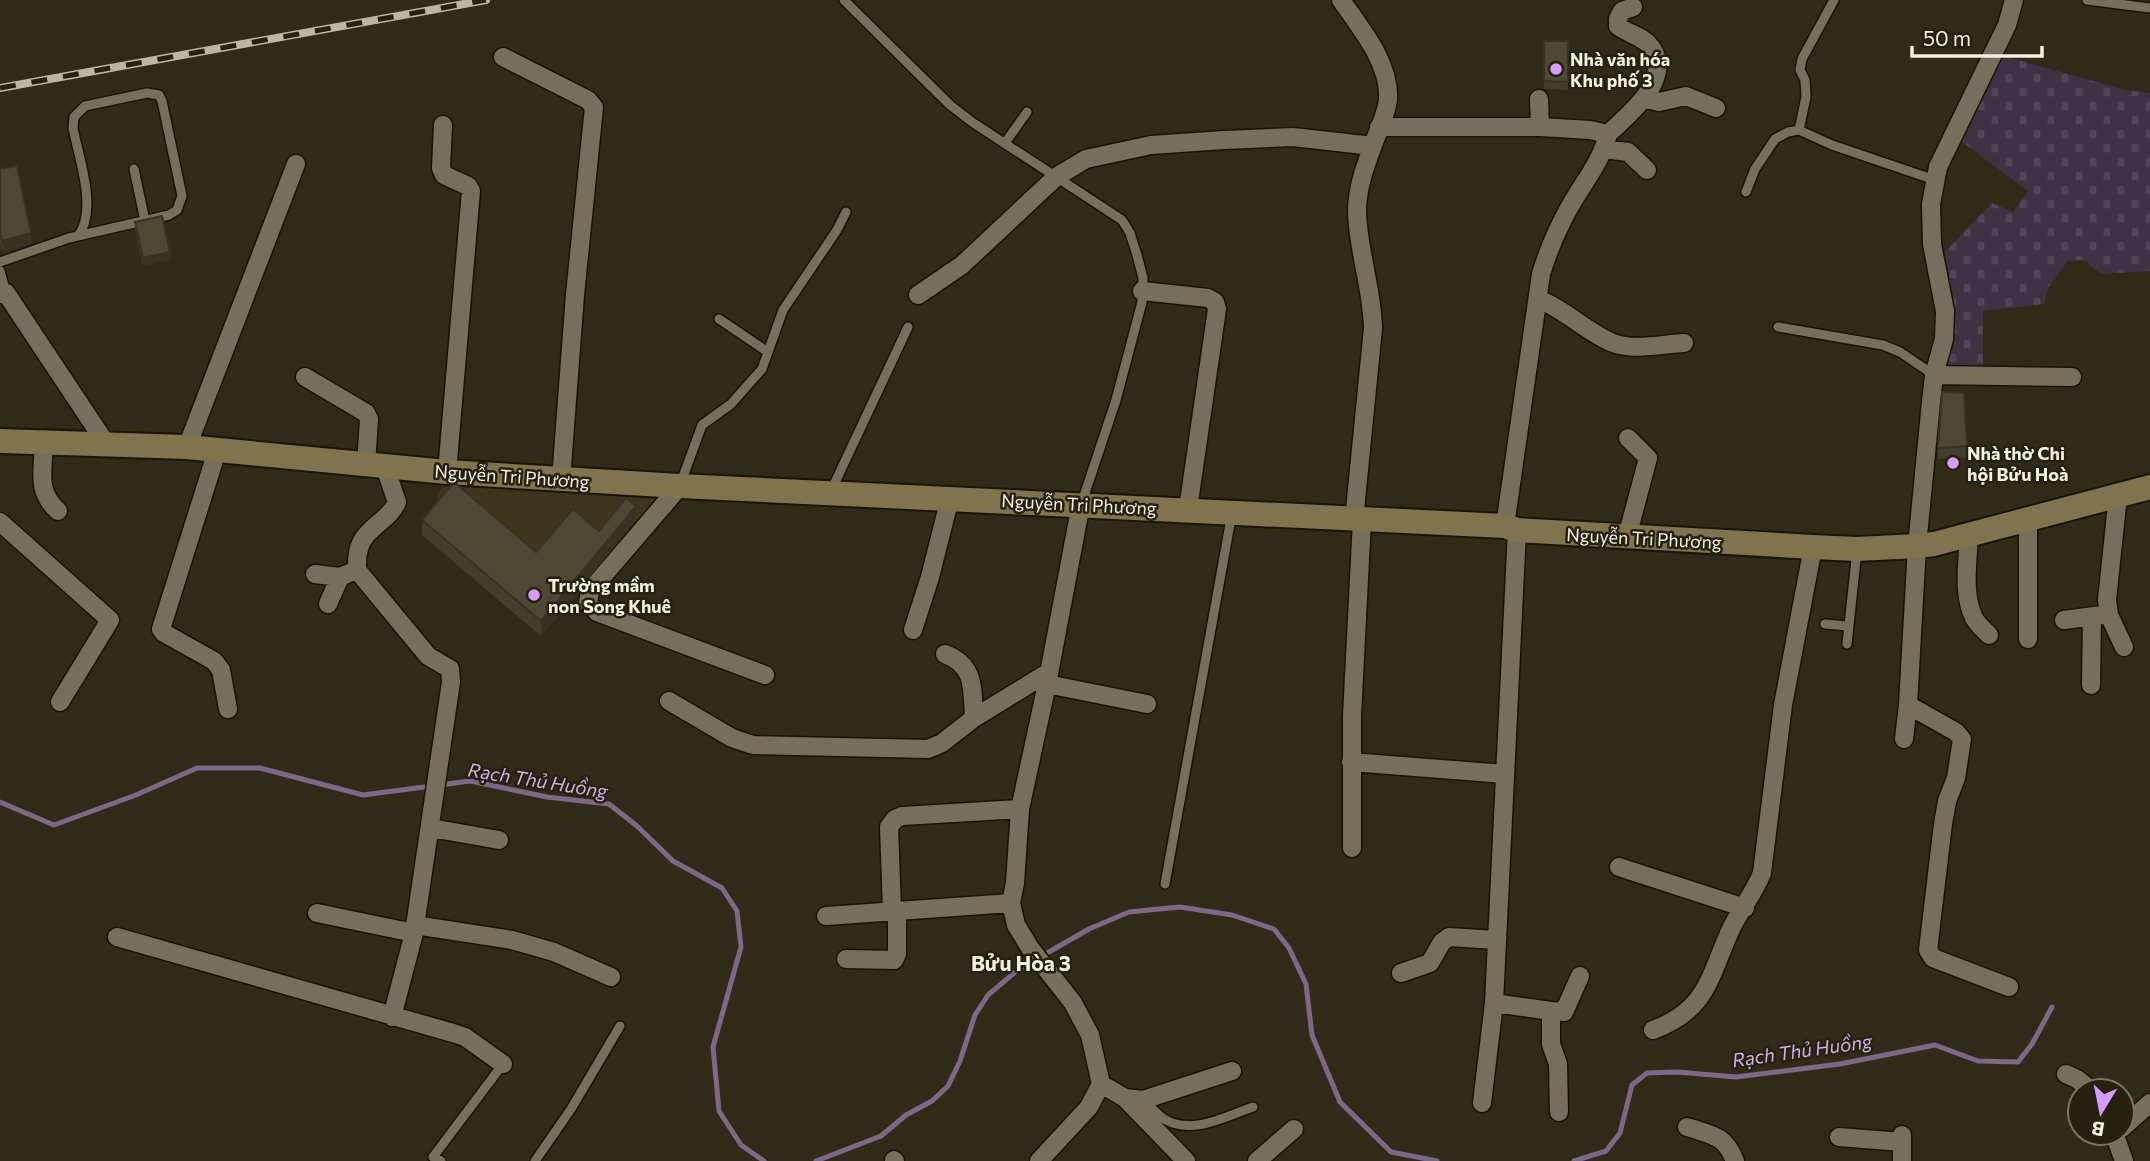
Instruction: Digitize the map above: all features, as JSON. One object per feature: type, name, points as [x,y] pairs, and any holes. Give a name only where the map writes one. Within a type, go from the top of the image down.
[{"type":"main road","name":"Nguyễn Tri Phương","points":[[0,441],[187,447],[447,472],[680,486],[1188,509],[1857,549],[1917,545],[1969,534],[2150,486]]},
{"type":"street","points":[[1341,0],[1368,40],[1387,76],[1388,102],[1364,166],[1357,212],[1373,303],[1373,328],[1358,520],[1351,762],[1352,848]]},
{"type":"street","points":[[1904,739],[1917,545],[1934,375],[1944,339],[1945,311],[1932,244],[1931,204],[1938,167],[2007,25],[2014,0]]},
{"type":"street","points":[[1482,1103],[1494,1003],[1511,528],[1538,299],[1546,258],[1568,209],[1606,142],[1644,98],[1654,79],[1656,65],[1651,48],[1639,37],[1618,26],[1622,11],[1633,7]]},
{"type":"street","points":[[503,57],[588,100],[594,107],[575,295],[561,479]]},
{"type":"street","points":[[1644,98],[1659,102],[1686,96],[1716,108]]},
{"type":"street","points":[[1539,99],[1540,127]]},
{"type":"street","points":[[443,125],[441,168],[444,175],[468,186],[471,191],[447,472]]},
{"type":"street","points":[[1379,127],[1540,127],[1590,130],[1606,142],[1628,152],[1647,170]]},
{"type":"street","points":[[918,295],[962,265],[1056,177],[1086,159],[1151,145],[1293,137],[1373,146]]},
{"type":"street","points":[[187,447],[296,164]]},
{"type":"street","points":[[1142,291],[1209,298],[1215,302],[1188,509]]},
{"type":"street","points":[[3,293],[107,445]]},
{"type":"street","points":[[1538,299],[1550,303],[1614,344],[1684,343]]},
{"type":"street","points":[[1934,375],[2072,377]]},
{"type":"street","points":[[305,377],[366,413],[375,466],[397,502],[382,522],[362,541],[349,574],[328,604]]},
{"type":"street","points":[[1627,537],[1648,458],[1628,438]]},
{"type":"street","points":[[44,443],[43,491],[48,502],[58,511]]},
{"type":"street","points":[[217,451],[161,629],[214,662],[221,670],[228,709]]},
{"type":"street","points":[[680,486],[590,591],[588,603],[597,612],[765,675]]},
{"type":"street","points":[[2091,685],[2101,616],[2107,600],[2118,495]]},
{"type":"street","points":[[913,631],[950,498]]},
{"type":"street","points":[[1040,1161],[1089,1107],[1101,1084],[1090,1035],[1073,1003],[1030,948],[1016,925],[1011,903],[1020,809],[1081,504]]},
{"type":"street","points":[[2028,519],[2028,639]]},
{"type":"street","points":[[0,522],[110,620],[60,702]]},
{"type":"street","points":[[1969,534],[1970,606],[1975,620],[1989,635]]},
{"type":"street","points":[[1653,1030],[1674,1022],[1697,1002],[1731,928],[1745,908],[1762,873],[1783,705],[1813,547]]},
{"type":"street","points":[[315,574],[349,574],[428,656],[450,669],[451,682],[443,751],[415,929],[392,1017]]},
{"type":"street","points":[[2064,620],[2101,616]]},
{"type":"street","points":[[2101,616],[2124,647]]},
{"type":"street","points":[[944,654],[958,659],[966,668],[974,718]]},
{"type":"street","points":[[669,701],[732,738],[753,745],[928,749],[942,743],[974,718],[1048,678],[1147,704]]},
{"type":"street","points":[[1908,705],[1956,732],[1962,739],[1956,778],[1947,801],[1943,824],[1928,950],[1933,958],[2009,987]]},
{"type":"street","points":[[1351,762],[1504,774]]},
{"type":"street","points":[[846,959],[894,960],[897,954],[889,827],[895,819],[902,816],[1020,809]]},
{"type":"street","points":[[431,828],[499,840]]},
{"type":"street","points":[[1619,867],[1745,908]]},
{"type":"street","points":[[826,916],[1011,903]]},
{"type":"street","points":[[317,913],[415,929],[512,940],[554,952],[611,977]]},
{"type":"street","points":[[117,937],[465,1037],[503,1064]]},
{"type":"street","points":[[1401,973],[1426,965],[1442,942],[1449,937],[1497,940]]},
{"type":"street","points":[[1494,1003],[1564,1012],[1580,976]]},
{"type":"street","points":[[1552,1011],[1551,1045],[1558,1064],[1559,1112]]},
{"type":"street","points":[[1134,1099],[1232,1070]]},
{"type":"street","points":[[2066,1074],[2073,1077]]},
{"type":"street","points":[[1101,1084],[1134,1099],[1186,1161]]},
{"type":"street","points":[[2136,1115],[2150,1103]]},
{"type":"street","points":[[1687,1127],[1716,1136],[1725,1142],[1735,1161]]},
{"type":"street","points":[[1257,1161],[1294,1129]]},
{"type":"street","points":[[1839,1137],[1902,1139],[1902,1161]]},
{"type":"lane","points":[[844,0],[950,105],[1122,220],[1130,233],[1143,278],[1138,322],[1116,400],[1081,504]]},
{"type":"lane","points":[[1799,130],[1806,97],[1805,80],[1800,70],[1802,59],[1834,0]]},
{"type":"lane","points":[[2092,0],[2150,8]]},
{"type":"lane","points":[[0,262],[78,236],[174,213],[180,207],[183,196],[159,95],[151,93],[85,106],[74,117],[88,205],[86,222],[78,236]]},
{"type":"lane","points":[[1005,142],[1027,112]]},
{"type":"lane","points":[[1746,192],[1755,169],[1775,139],[1799,130],[1832,145],[1935,180]]},
{"type":"lane","points":[[134,169],[145,220]]},
{"type":"lane","points":[[680,486],[702,425],[746,390],[762,369],[783,310],[837,230],[846,212]]},
{"type":"lane","points":[[0,271],[3,293]]},
{"type":"lane","points":[[719,319],[768,352]]},
{"type":"lane","points":[[831,493],[908,327]]},
{"type":"lane","points":[[1778,327],[1883,345],[1900,352],[1934,375]]},
{"type":"lane","points":[[1165,884],[1233,512]]},
{"type":"lane","points":[[1847,644],[1857,549]]},
{"type":"lane","points":[[1825,624],[1848,626]]},
{"type":"lane","points":[[535,1161],[570,1110],[620,1026]]},
{"type":"lane","points":[[441,1161],[433,1157],[503,1064]]},
{"type":"lane","points":[[1134,1099],[1164,1119],[1181,1126],[1196,1126],[1253,1107]]},
{"type":"shaded area","name":"Trường mầm non Song Khuê","points":[[444,481],[664,496],[541,636],[422,535]]},
{"type":"green space","points":[[2000,55],[2126,90],[2150,93],[2150,271],[2102,274],[2082,260],[2068,261],[2048,288],[2044,304],[1983,311],[1983,370],[1942,370],[1941,256],[1992,203],[2013,212],[2028,191],[1958,139]]},
{"type":"building","points":[[1544,41],[1568,41],[1568,82],[1544,81]]},
{"type":"building","points":[[17,166],[31,233],[2,241],[0,169]]},
{"type":"building","points":[[162,216],[170,252],[143,258],[135,222]]},
{"type":"building","points":[[1942,392],[1964,393],[1967,446],[1938,448]]},
{"type":"building","points":[[454,482],[536,552],[573,509],[599,531],[626,498],[636,506],[541,621],[422,520]]},
{"type":"waterway","name":"Rạch Thủ Huồng","points":[[0,802],[54,825],[136,795],[197,768],[260,768],[363,795],[470,781],[547,797],[609,804],[637,826],[673,861],[722,888],[737,911],[741,947],[713,1047],[719,1111],[741,1145],[764,1161]]},
{"type":"waterway","name":"Rạch Thủ Huồng","points":[[816,1161],[881,1136],[906,1115],[932,1101],[948,1086],[960,1061],[975,1015],[988,995],[1019,969],[1089,929],[1129,912],[1180,907],[1232,915],[1274,929],[1289,948],[1306,984],[1312,1035],[1340,1102],[1391,1152],[1437,1161]]},
{"type":"waterway","name":"Rạch Thủ Huồng","points":[[1574,1161],[1606,1151],[1620,1133],[1632,1085],[1647,1073],[1677,1072],[1736,1077],[1840,1064],[1935,1045],[1978,1061],[2018,1062],[2032,1044],[2052,1007]]},
{"type":"railway","points":[[0,88],[486,0]]},
{"type":"place","name":"Nhà văn hóa Khu phố 3","points":[[1556,69]]},
{"type":"place","name":"Nhà thờ Chi hội Bửu Hoà","points":[[1953,463]]},
{"type":"place","name":"Trường mầm non Song Khuê","points":[[534,595]]},
{"type":"district","name":"Bửu Hòa 3","points":[[1021,962]]}]
